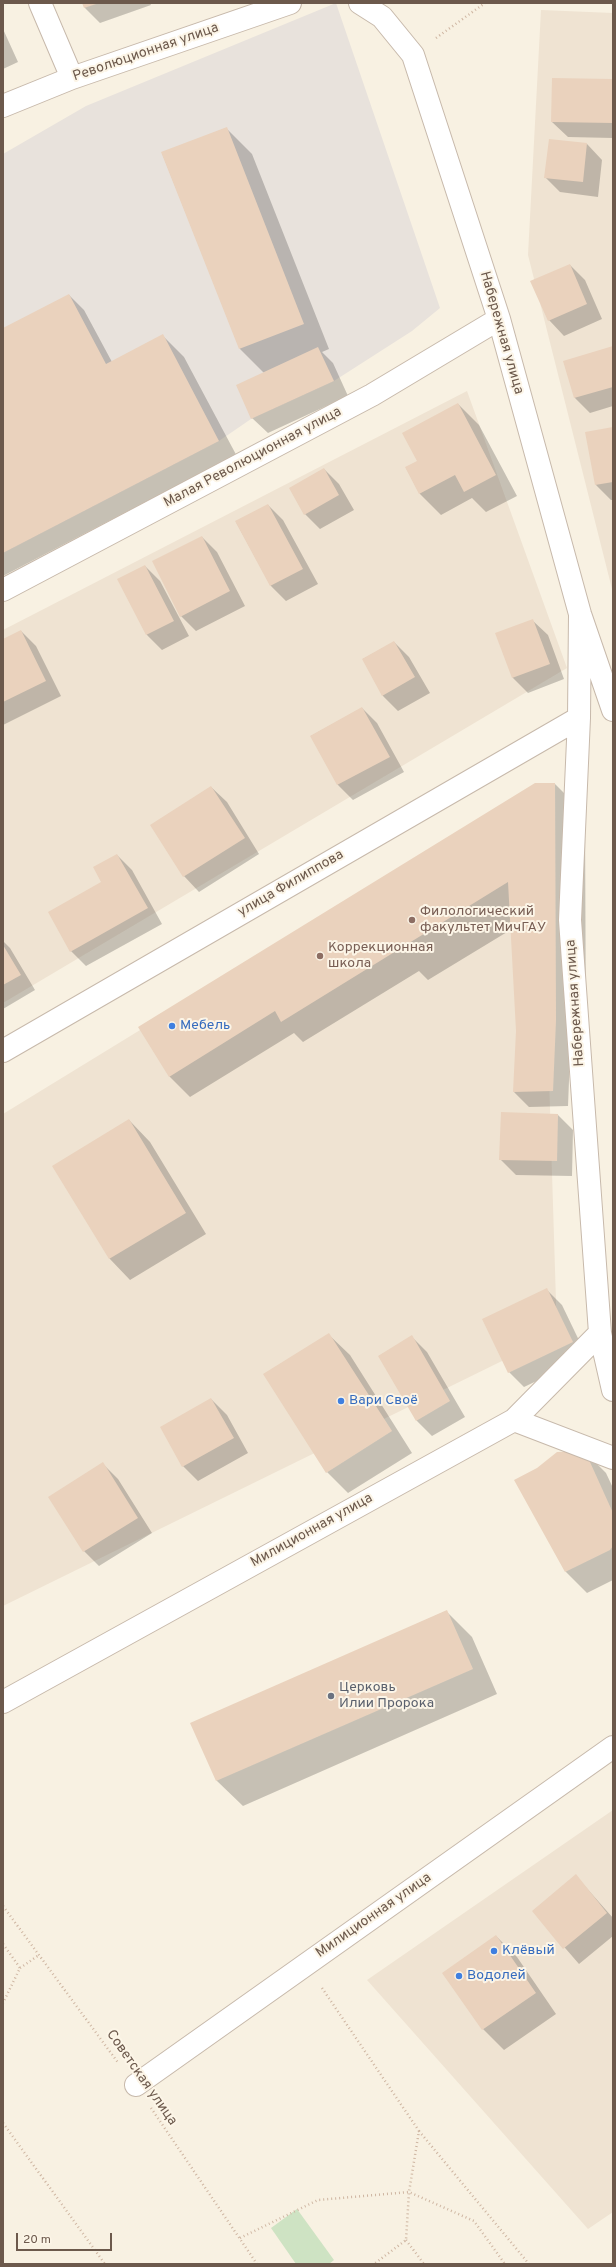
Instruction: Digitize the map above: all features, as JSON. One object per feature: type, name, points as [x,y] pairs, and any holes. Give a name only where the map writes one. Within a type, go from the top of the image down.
[{"type":"street","points":[[40,3],[72,78]]},
{"type":"street","name":"Революционная улица","points":[[3,106],[72,78],[290,3]]},
{"type":"street","points":[[360,3],[382,17],[412,55]]},
{"type":"street","name":"Набережная улица","points":[[412,55],[499,319],[580,614],[613,710]]},
{"type":"street","name":"Малая Революционная улица","points":[[3,590],[372,395],[499,319]]},
{"type":"street","name":"Набережная улица","points":[[580,614],[579,718],[570,920],[600,1333],[613,1390]]},
{"type":"street","name":"улица Филиппова","points":[[3,1051],[579,718]]},
{"type":"street","name":"Милиционная улица","points":[[3,1702],[514,1420],[600,1333]]},
{"type":"street","points":[[514,1420],[613,1458]]},
{"type":"street","name":"Милиционная улица","points":[[136,2085],[613,1747]]},
{"type":"path","points":[[412,55],[485,3]]},
{"type":"path","name":"Советская улица","points":[[3,1906],[136,2085],[257,2264]]},
{"type":"path","points":[[3,1944],[20,1968]]},
{"type":"path","points":[[3,2003],[20,1968],[39,1955]]},
{"type":"path","points":[[305,1964],[419,2131],[529,2264]]},
{"type":"path","points":[[3,2123],[105,2264]]},
{"type":"path","points":[[419,2131],[409,2192],[406,2240],[424,2264]]},
{"type":"path","points":[[240,2238],[318,2200],[409,2192],[474,2221],[505,2264]]},
{"type":"path","points":[[374,2264],[406,2240]]},
{"type":"shaded area","points":[[336,3],[440,308],[412,331],[334,381],[251,419],[219,441],[3,553],[3,154],[86,106]]},
{"type":"shaded area","points":[[541,10],[613,13],[613,593],[528,255]]},
{"type":"shaded area","points":[[467,391],[567,668],[3,1003],[3,630]]},
{"type":"shaded area","points":[[540,785],[557,1334],[3,1606],[3,1114]]},
{"type":"shaded area","points":[[613,1810],[613,2212],[588,2229],[367,1980]]},
{"type":"green space","points":[[297,2209],[334,2260],[329,2264],[296,2264],[271,2228]]},
{"type":"building","points":[[82,3],[99,3],[84,8]]},
{"type":"building","points":[[552,78],[613,79],[613,123],[551,122]]},
{"type":"building","points":[[227,127],[304,324],[239,349],[161,152]]},
{"type":"building","points":[[549,139],[587,143],[583,182],[544,178]]},
{"type":"building","points":[[570,264],[587,304],[548,321],[530,281]]},
{"type":"building","points":[[69,294],[106,364],[163,334],[219,441],[3,553],[3,328]]},
{"type":"building","points":[[613,346],[613,387],[574,398],[563,361]]},
{"type":"building","points":[[318,347],[334,381],[251,419],[236,385]]},
{"type":"building","points":[[458,403],[496,475],[464,492],[455,475],[419,494],[405,467],[417,461],[402,433]]},
{"type":"building","points":[[613,427],[613,482],[595,485],[585,432]]},
{"type":"building","points":[[324,468],[339,495],[304,515],[289,488]]},
{"type":"building","points":[[268,504],[303,569],[270,586],[235,521]]},
{"type":"building","points":[[202,536],[230,591],[180,617],[152,561]]},
{"type":"building","points":[[145,565],[174,621],[146,635],[117,579]]},
{"type":"building","points":[[533,619],[550,664],[512,678],[495,633]]},
{"type":"building","points":[[21,630],[46,681],[3,702],[3,639]]},
{"type":"building","points":[[394,641],[415,677],[382,696],[362,659]]},
{"type":"building","points":[[362,707],[390,757],[337,785],[310,736]]},
{"type":"building","points":[[535,783],[555,783],[556,1020],[553,1091],[513,1092],[516,1031],[508,882],[281,1022],[275,1011],[169,1077],[138,1027]]},
{"type":"building","points":[[211,786],[245,838],[183,877],[150,825]]},
{"type":"building","points":[[117,854],[148,908],[70,952],[48,912],[101,882],[93,867]]},
{"type":"building","points":[[3,945],[21,975],[3,985]]},
{"type":"building","points":[[501,1112],[558,1114],[557,1161],[499,1160]]},
{"type":"building","points":[[129,1119],[186,1213],[109,1259],[52,1166]]},
{"type":"building","points":[[547,1288],[573,1342],[508,1373],[482,1319]]},
{"type":"building","points":[[329,1333],[392,1431],[326,1473],[263,1374]]},
{"type":"building","points":[[412,1335],[450,1401],[416,1421],[378,1356]]},
{"type":"building","points":[[211,1398],[234,1438],[182,1467],[160,1427]]},
{"type":"building","points":[[585,1451],[613,1513],[613,1546],[610,1550],[565,1572],[514,1480],[537,1468],[557,1452]]},
{"type":"building","points":[[103,1462],[138,1518],[83,1552],[48,1497]]},
{"type":"building","name":"Церковь Илии Пророка","points":[[447,1610],[473,1669],[216,1781],[190,1723]]},
{"type":"building","points":[[576,1874],[607,1913],[563,1949],[532,1911]]},
{"type":"building","points":[[496,1935],[536,1993],[482,2030],[442,1973]]},
{"type":"place","name":"Филологический факультет МичГАУ","points":[[412,920]]},
{"type":"place","name":"Коррекционная школа","points":[[320,956]]},
{"type":"place","name":"Мебель","points":[[172,1026]]},
{"type":"place","name":"Вари Своё","points":[[341,1401]]},
{"type":"place","name":"Церковь Илии Пророка","points":[[331,1696]]},
{"type":"place","name":"Клёвый","points":[[494,1951]]},
{"type":"place","name":"Водолей","points":[[459,1976]]}]
